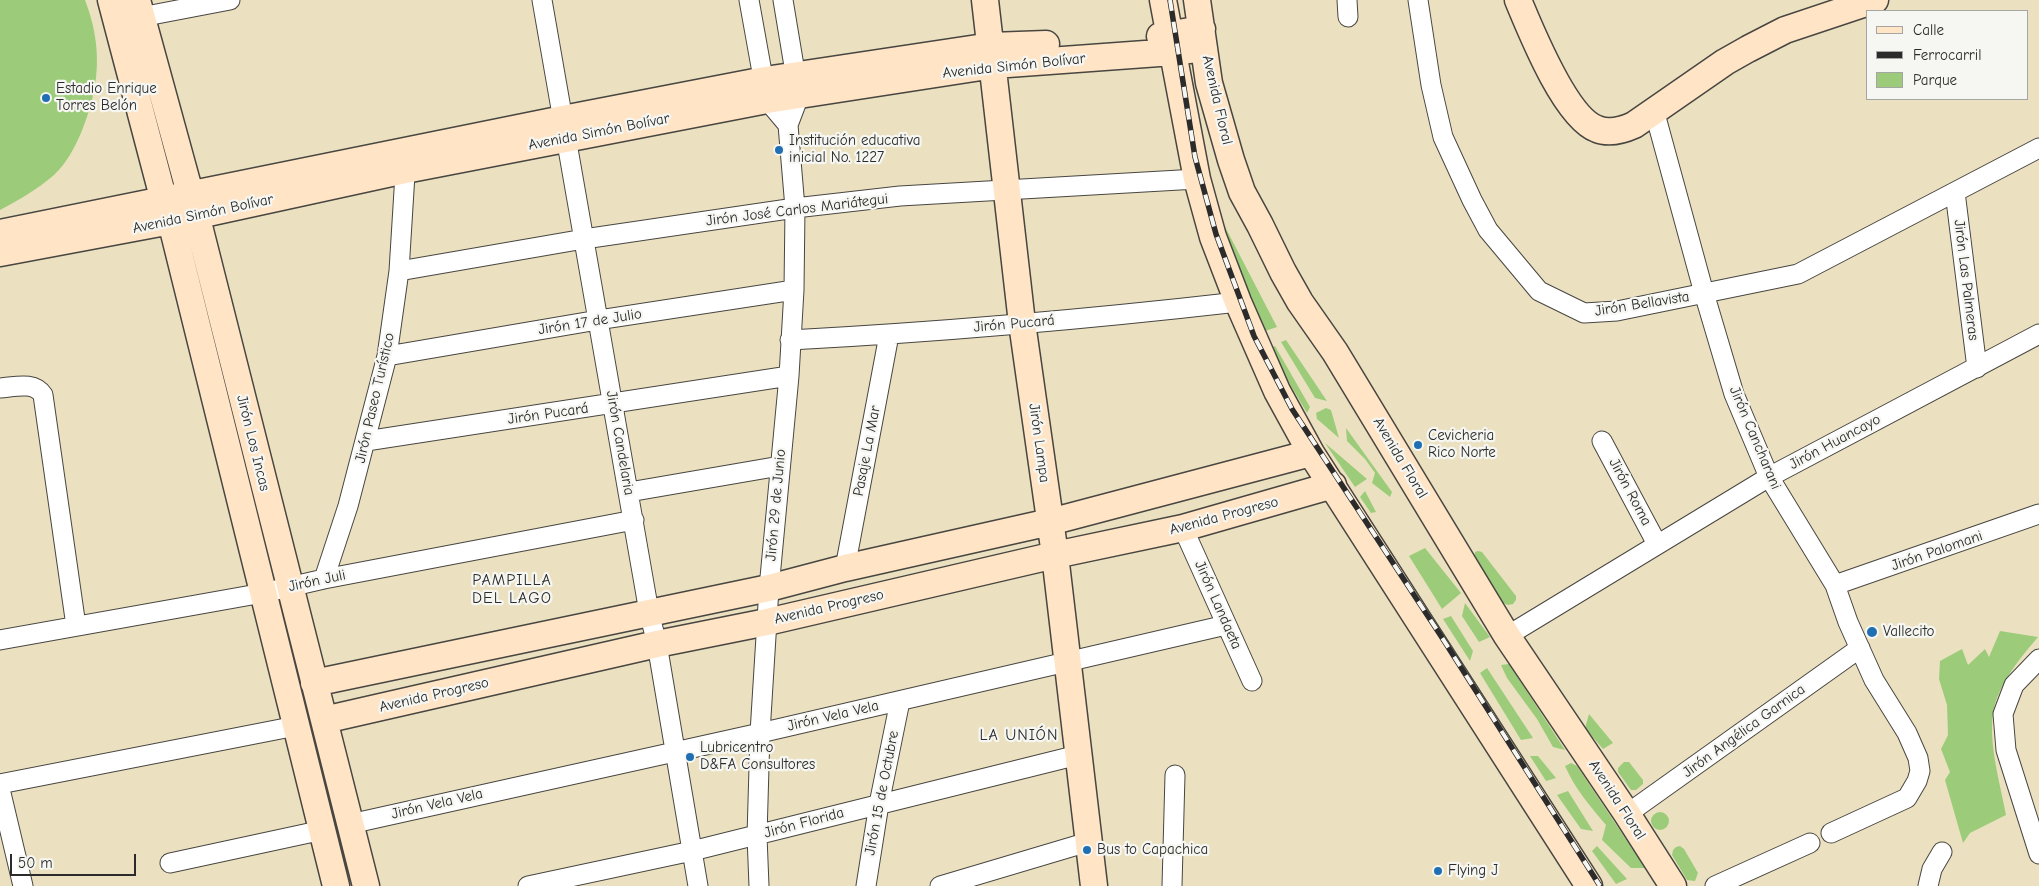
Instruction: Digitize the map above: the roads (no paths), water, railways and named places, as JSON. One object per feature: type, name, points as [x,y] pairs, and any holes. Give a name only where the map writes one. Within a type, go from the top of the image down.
[{"type":"street","name":"Jirón Los Incas","points":[[111,0],[167,211],[336,886]]},
{"type":"street","points":[[139,8],[230,0]]},
{"type":"street","name":"Jirón Candelaria","points":[[542,0],[649,612],[657,644],[698,886]]},
{"type":"street","points":[[750,0],[766,90],[788,125]]},
{"type":"street","points":[[783,0],[798,86]]},
{"type":"street","name":"Jirón Lampa","points":[[985,0],[1022,323],[1055,555],[1094,886]]},
{"type":"street","points":[[1163,0],[1198,178],[1213,237],[1238,302],[1277,390],[1311,453],[1589,886]]},
{"type":"street","name":"Avenida Floral","points":[[1196,0],[1209,83],[1242,192],[1300,302],[1335,352],[1507,636],[1627,814],[1673,886]]},
{"type":"street","name":"Jirón Bellavista","points":[[1418,0],[1430,85],[1443,137],[1488,230],[1539,291],[1584,313],[1617,311],[1798,274],[2039,148]]},
{"type":"street","points":[[1518,0],[1535,43],[1566,100],[1592,127],[1607,131],[1627,129],[1725,62],[1785,30],[1875,0]]},
{"type":"street","name":"Jirón Los Incas","points":[[139,8],[193,206],[366,886]]},
{"type":"street","name":"Avenida Simón Bolívar","points":[[0,253],[167,211],[564,129],[766,90],[1069,43],[1171,44],[1203,39]]},
{"type":"street","name":"Jirón 29 de Junio","points":[[759,886],[757,836],[760,733],[769,588],[789,376],[794,290],[795,208],[788,125],[798,86]]},
{"type":"street","name":"Jirón Cancharani","points":[[1654,110],[1734,394],[1769,477],[1835,586],[1848,622],[1874,680],[1907,733],[1918,758],[1920,771],[1917,782],[1907,798],[1831,833]]},
{"type":"street","name":"Jirón Paseo Turístico","points":[[324,579],[348,506],[387,356],[399,272],[406,161]]},
{"type":"street","name":"Jirón José Carlos Mariátegui","points":[[399,272],[584,240],[795,208],[900,196],[1198,178]]},
{"type":"street","name":"Jirón Las Palmeras","points":[[1955,192],[1977,368]]},
{"type":"street","name":"Avenida Simón Bolívar","points":[[0,233],[167,211]]},
{"type":"street","name":"Jirón 17 de Julio","points":[[387,356],[598,320],[794,290]]},
{"type":"street","name":"Jirón Pucará","points":[[790,340],[889,335],[1238,302]]},
{"type":"street","name":"Jirón Huancayo","points":[[1507,636],[1769,477],[2039,334]]},
{"type":"street","name":"Pasaje La Mar","points":[[845,568],[889,335]]},
{"type":"street","name":"Jirón Pucará","points":[[366,441],[789,376]]},
{"type":"street","points":[[0,388],[35,387],[43,396],[76,626]]},
{"type":"street","name":"Jirón Roma","points":[[1602,441],[1657,544]]},
{"type":"street","points":[[314,683],[769,588],[845,568],[1050,522],[1311,453]]},
{"type":"street","points":[[629,492],[780,466]]},
{"type":"street","name":"Avenida Progreso","points":[[324,720],[657,644],[767,622],[1055,555],[1183,528],[1333,486]]},
{"type":"street","name":"Jirón Palomani","points":[[1835,586],[2039,514]]},
{"type":"street","name":"Jirón Juli","points":[[0,640],[263,593],[324,579],[634,520]]},
{"type":"street","name":"Jirón Landaeta","points":[[1183,528],[1252,681]]},
{"type":"street","name":"Jirón Vela Vela","points":[[350,824],[674,750],[760,733],[1226,625]]},
{"type":"street","name":"Jirón Angélica Garnica","points":[[1627,814],[1860,648]]},
{"type":"street","points":[[2039,659],[2014,685],[2003,714],[2006,750],[2034,824],[2039,854]]},
{"type":"street","name":"Jirón 15 de Octubre","points":[[866,886],[879,804],[900,701]]},
{"type":"street","points":[[0,784],[296,726]]},
{"type":"street","name":"Jirón Florida","points":[[528,886],[692,852],[1078,755]]},
{"type":"street","points":[[1172,886],[1174,775]]},
{"type":"street","points":[[0,789],[22,886]]},
{"type":"street","points":[[170,863],[323,830]]},
{"type":"street","points":[[940,886],[1088,842]]},
{"type":"street","points":[[1715,886],[1810,843]]},
{"type":"street","points":[[1928,886],[1932,869],[1942,852]]},
{"type":"railway","points":[[1170,0],[1195,157],[1216,234],[1254,336],[1292,409],[1441,636],[1600,886]]},
{"type":"place","name":"Estadio Enrique Torres Belón","points":[[46,98]]},
{"type":"place","name":"Institución educativa inicial No. 1227","points":[[779,150]]},
{"type":"place","name":"Cevicheria Rico Norte","points":[[1418,445]]},
{"type":"place","name":"Vallecito","points":[[1872,632]]},
{"type":"place","name":"Lubricentro D&FA Consultores","points":[[690,757]]},
{"type":"place","name":"Bus to Capachica","points":[[1087,850]]},
{"type":"place","name":"Flying J","points":[[1438,871]]},
{"type":"district","name":"PAMPILLA DEL LAGO","points":[[512,589]]},
{"type":"district","name":"LA UNIÓN","points":[[1019,735]]}]
